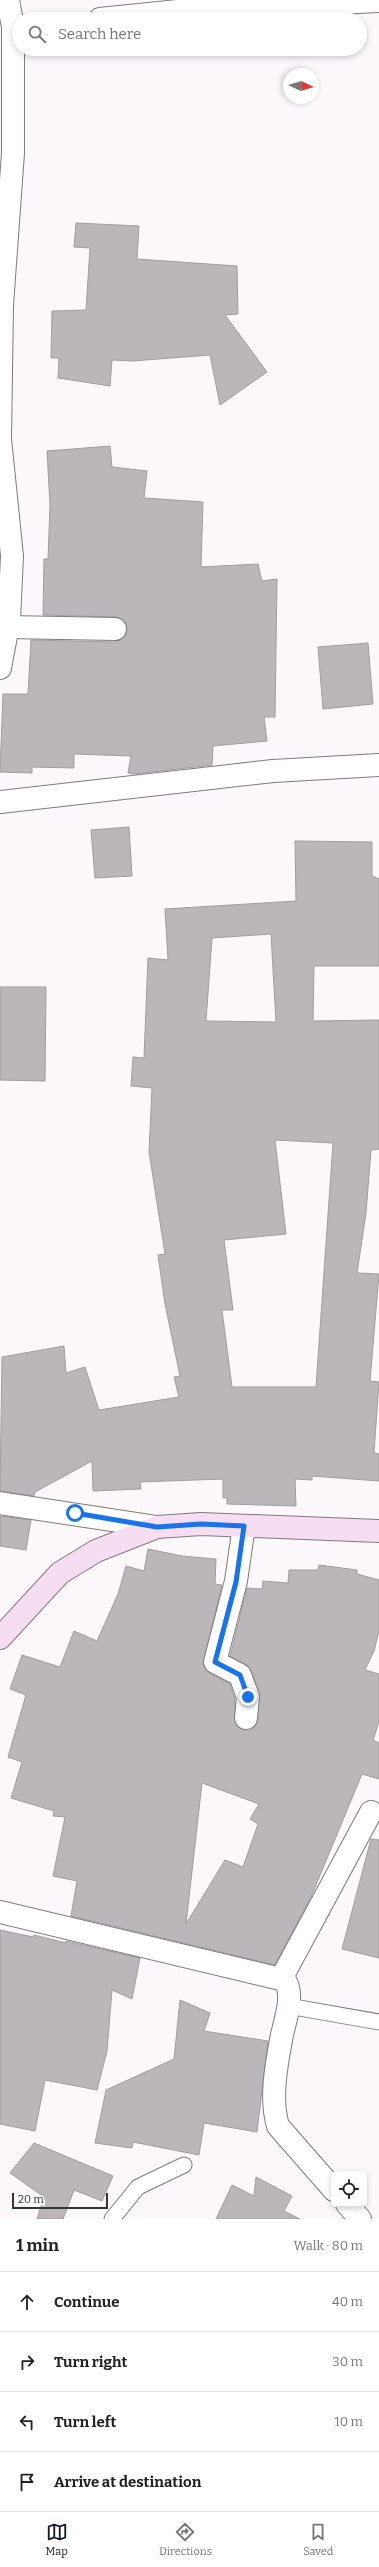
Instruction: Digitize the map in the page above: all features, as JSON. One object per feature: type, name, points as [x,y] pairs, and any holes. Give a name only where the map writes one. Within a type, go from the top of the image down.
[{"type":"street","points":[[8,0],[12,14]]},
{"type":"street","points":[[178,12],[353,1],[379,1]]},
{"type":"street","points":[[0,668],[8,627],[12,556],[0,440],[0,410],[1,305],[13,153],[15,56]]},
{"type":"street","points":[[8,627],[115,629]]},
{"type":"street","points":[[0,803],[272,772],[379,764]]},
{"type":"street","points":[[0,1503],[157,1527],[201,1524],[379,1531]]},
{"type":"street","points":[[244,1526],[236,1582],[215,1662],[240,1675],[248,1697],[246,1718]]},
{"type":"street","points":[[0,1638],[60,1574],[96,1551],[157,1527]]},
{"type":"street","points":[[281,1979],[371,1812]]},
{"type":"street","points":[[0,1912],[285,1980],[290,1988],[288,2006],[280,2042],[273,2104],[275,2115],[278,2126],[331,2187]]},
{"type":"street","points":[[350,2207],[360,2219]]},
{"type":"lane","points":[[288,2006],[379,2022]]},
{"type":"lane","points":[[112,2219],[138,2187],[184,2164]]},
{"type":"building","points":[[76,223],[139,226],[137,259],[237,266],[238,314],[225,315],[267,372],[220,405],[210,355],[133,361],[112,360],[110,386],[58,378],[59,358],[51,358],[52,311],[86,310],[90,248],[74,247]]},
{"type":"building","points":[[110,446],[112,467],[147,471],[144,498],[203,502],[201,567],[258,564],[262,581],[277,579],[275,717],[264,717],[267,741],[213,746],[212,765],[134,774],[128,773],[131,756],[74,754],[74,768],[32,767],[32,773],[0,772],[3,694],[28,694],[31,640],[115,642],[126,635],[126,623],[116,617],[43,615],[44,559],[48,559],[50,505],[47,451]]},
{"type":"building","points":[[368,643],[373,704],[323,709],[318,647]]},
{"type":"building","points":[[129,827],[132,876],[95,878],[91,830]]},
{"type":"building","points":[[295,841],[372,842],[372,876],[379,879],[379,966],[314,966],[313,1021],[379,1020],[379,1149],[371,1150],[366,1213],[357,1273],[379,1274],[370,1381],[379,1382],[374,1453],[379,1454],[379,1481],[312,1476],[312,1480],[295,1479],[296,1506],[227,1504],[227,1498],[223,1498],[223,1479],[140,1482],[141,1489],[93,1491],[92,1461],[35,1492],[34,1496],[0,1491],[2,1357],[64,1346],[66,1373],[85,1367],[99,1410],[179,1397],[174,1377],[180,1376],[165,1304],[158,1255],[165,1254],[149,1152],[152,1088],[131,1086],[133,1057],[144,1058],[148,958],[168,960],[165,909],[296,901]],"holes":[[[271,934],[276,1022],[206,1021],[212,938]],[[275,1140],[333,1143],[316,1387],[232,1387],[222,1310],[233,1310],[224,1240],[286,1234]]]},
{"type":"building","points":[[0,987],[46,987],[45,1081],[0,1080]]},
{"type":"building","points":[[0,1516],[31,1520],[26,1550],[0,1546]]},
{"type":"building","points":[[148,1549],[182,1556],[216,1559],[215,1584],[222,1585],[203,1664],[209,1673],[230,1684],[235,1699],[235,1723],[244,1730],[252,1729],[256,1725],[260,1693],[251,1670],[246,1664],[230,1656],[247,1588],[262,1589],[263,1581],[288,1583],[289,1570],[318,1570],[319,1565],[357,1570],[357,1574],[379,1580],[379,1631],[374,1651],[365,1670],[379,1674],[379,1722],[373,1740],[379,1743],[379,1779],[362,1774],[311,1897],[275,1965],[71,1916],[77,1881],[53,1876],[65,1817],[53,1816],[54,1811],[11,1798],[22,1762],[8,1757],[26,1695],[10,1689],[22,1655],[60,1667],[74,1631],[97,1641],[118,1594],[126,1566],[144,1571]],"holes":[[[202,1783],[259,1804],[250,1819],[258,1824],[243,1867],[225,1860],[186,1924]]]},
{"type":"building","points":[[371,1839],[379,1840],[379,1958],[342,1949]]},
{"type":"building","points":[[0,1930],[33,1937],[34,1935],[66,1943],[66,1941],[140,1958],[132,1999],[112,1990],[107,2051],[97,2090],[45,2080],[35,2131],[0,2124]]},
{"type":"building","points":[[180,2000],[210,2013],[204,2031],[268,2041],[257,2132],[204,2123],[199,2155],[133,2142],[132,2148],[95,2143],[106,2090],[174,2059]]},
{"type":"building","points":[[34,2143],[113,2176],[102,2201],[74,2190],[63,2219],[37,2219],[44,2197],[10,2173]]},
{"type":"building","points":[[256,2177],[292,2196],[284,2211],[300,2219],[216,2219],[232,2185],[254,2196]]},
{"type":"route","points":[[75,1513],[157,1527],[201,1524],[244,1526],[236,1582],[226,1628],[215,1662],[240,1675],[248,1697]]}]
